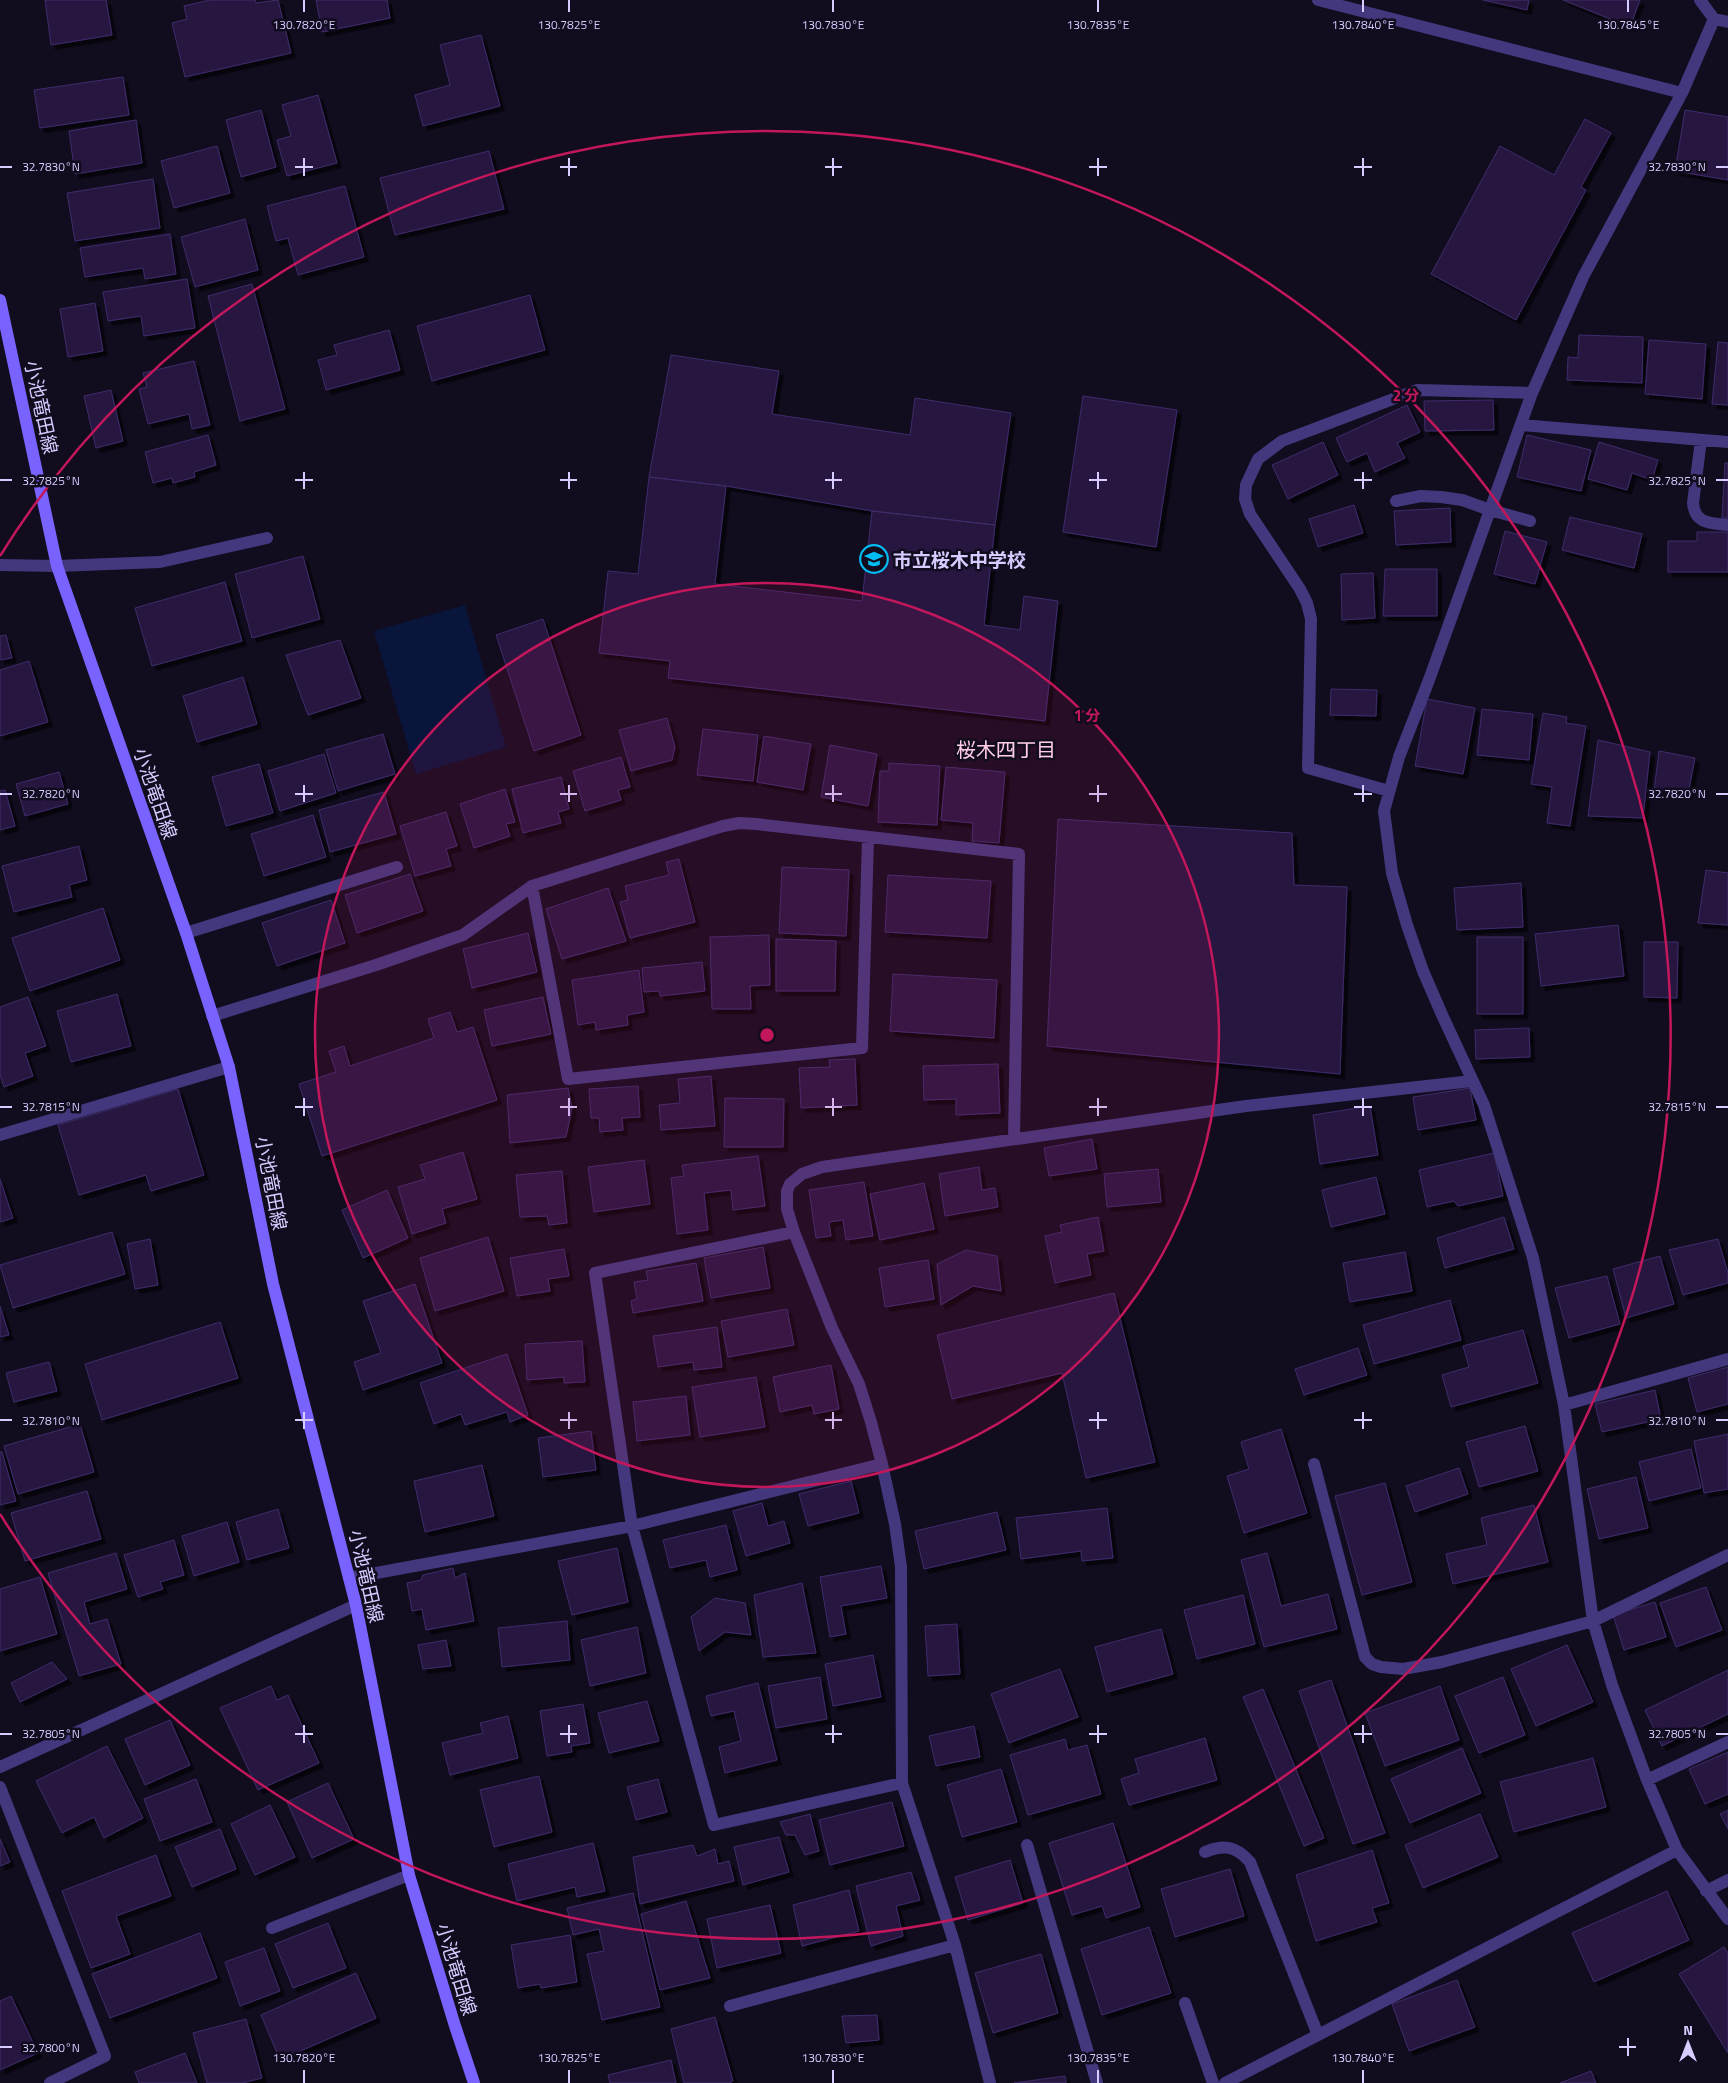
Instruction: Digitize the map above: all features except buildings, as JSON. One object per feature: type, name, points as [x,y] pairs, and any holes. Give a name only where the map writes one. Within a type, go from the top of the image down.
[{"type":"main road","name":"小池竜田線","points":[[0,300],[57,566],[186,934],[229,1067],[273,1284],[350,1578],[409,1876],[474,2083]]},
{"type":"street","points":[[1318,0],[1682,93]]},
{"type":"street","points":[[1700,0],[1714,19],[1728,22]]},
{"type":"street","points":[[1714,19],[1682,93],[1582,277],[1532,393],[1522,425],[1399,757],[1384,811],[1392,873],[1402,908],[1423,971],[1484,1105],[1533,1258],[1564,1405],[1593,1621],[1612,1685],[1647,1780],[1677,1850],[1728,1919]]},
{"type":"street","points":[[1389,791],[1308,768],[1312,619],[1300,589],[1250,514],[1245,498],[1246,485],[1258,459],[1282,441],[1417,390],[1532,393]]},
{"type":"street","points":[[1522,425],[1728,442]]},
{"type":"street","points":[[1701,440],[1693,503],[1694,512],[1697,518],[1705,522],[1728,525]]},
{"type":"street","points":[[1396,501],[1420,496],[1462,500],[1530,521]]},
{"type":"street","points":[[0,565],[57,566],[160,562],[267,538]]},
{"type":"street","points":[[212,1016],[376,965],[463,935],[532,886],[723,826],[739,823],[1019,854],[1014,1138]]},
{"type":"street","points":[[532,886],[568,1079],[862,1048],[868,838]]},
{"type":"street","points":[[186,934],[397,867]]},
{"type":"street","points":[[0,1135],[229,1067]]},
{"type":"street","points":[[990,2083],[955,1945],[902,1783],[901,1567],[895,1524],[882,1464],[872,1422],[859,1384],[832,1328],[794,1232],[787,1209],[787,1191],[790,1184],[802,1174],[822,1167],[1014,1138],[1246,1106],[1472,1081]]},
{"type":"street","points":[[794,1232],[595,1273],[632,1526],[714,1825],[902,1783]]},
{"type":"street","points":[[1564,1405],[1728,1359]]},
{"type":"street","points":[[350,1578],[632,1526],[882,1464]]},
{"type":"street","points":[[1314,1464],[1365,1657],[1372,1664],[1391,1669],[1442,1662],[1593,1621],[1728,1555]]},
{"type":"street","points":[[0,1766],[356,1605]]},
{"type":"street","points":[[1647,1780],[1728,1742]]},
{"type":"street","points":[[0,1787],[105,2056],[50,2083]]},
{"type":"street","points":[[1027,1845],[1097,2083]]},
{"type":"street","points":[[1205,1852],[1223,1846],[1233,1848],[1243,1854],[1250,1862],[1318,2035]]},
{"type":"street","points":[[1225,2083],[1677,1850]]},
{"type":"street","points":[[272,1928],[409,1876]]},
{"type":"street","points":[[1706,1890],[1728,1880]]},
{"type":"street","points":[[730,2006],[955,1945]]},
{"type":"street","points":[[1185,2003],[1213,2083]]},
{"type":"water","points":[[465,605],[506,747],[416,774],[374,631]]},
{"type":"place","name":"市立桜木中学校","points":[[874,559]]},
{"type":"district","name":"桜木四丁目","points":[[1006,749]]}]
